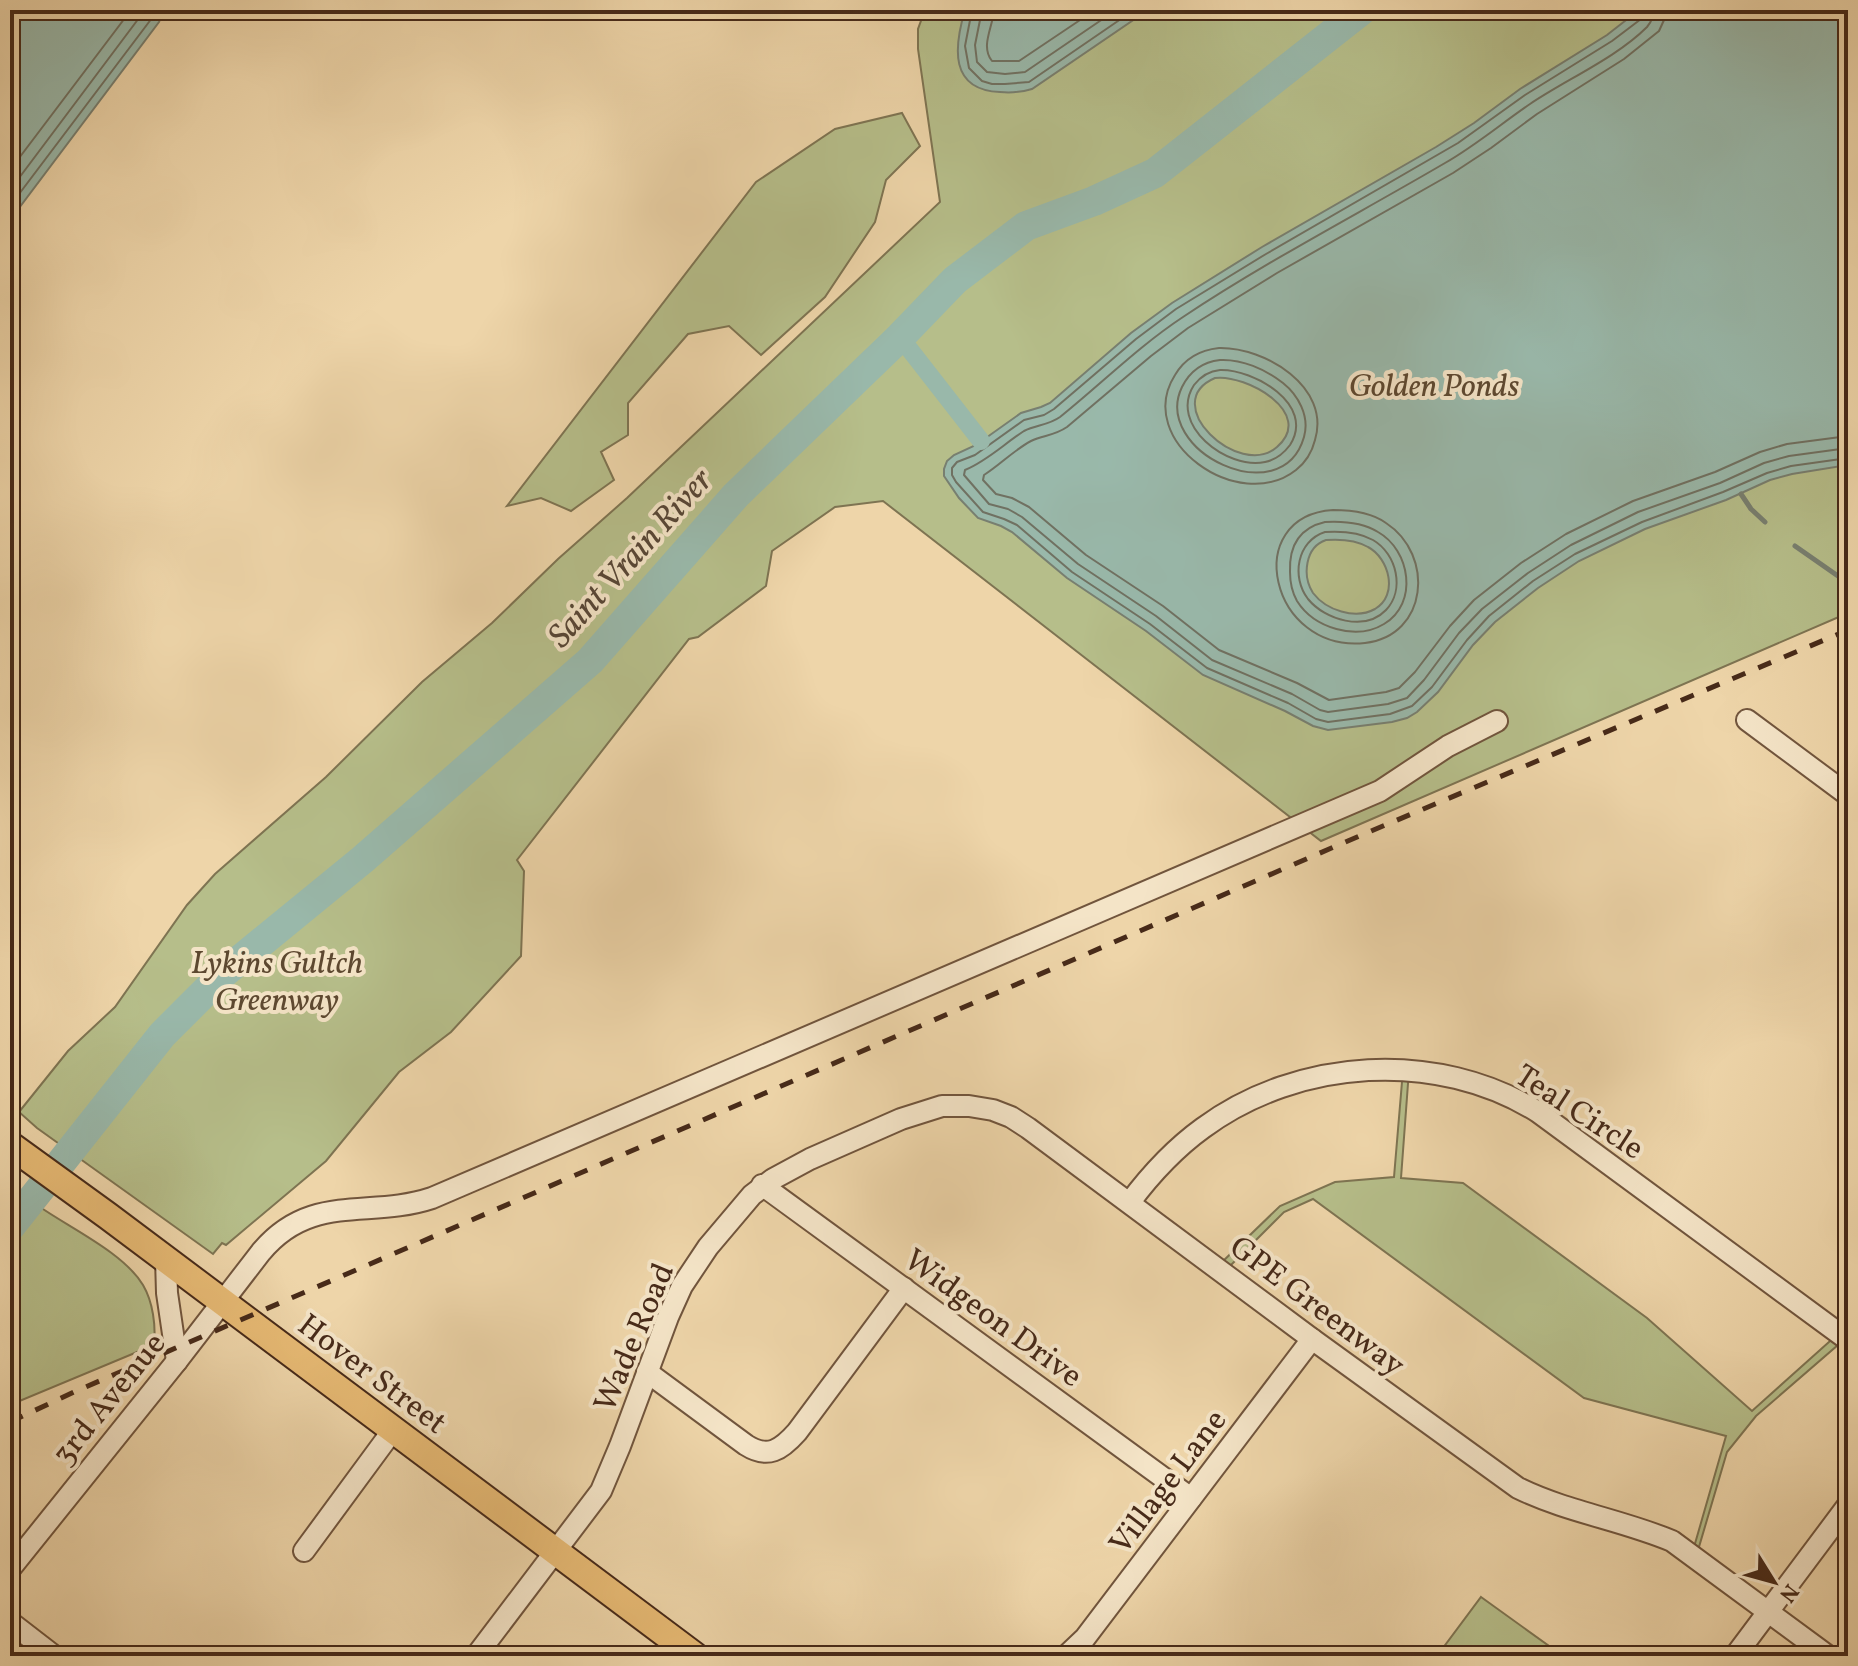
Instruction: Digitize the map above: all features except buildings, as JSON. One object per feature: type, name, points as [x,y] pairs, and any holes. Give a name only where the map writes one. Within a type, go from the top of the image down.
[{"type":"main road","name":"Hover Street","points":[[12,1147],[695,1656]]},
{"type":"street","points":[[1747,720],[1848,795]]},
{"type":"street","name":"3rd Avenue","points":[[10,1569],[268,1244],[291,1225],[319,1214],[409,1204],[432,1198],[1380,791],[1448,746],[1497,721]]},
{"type":"street","name":"Teal Circle","points":[[1130,1202],[1169,1157],[1206,1126],[1246,1102],[1284,1086],[1312,1078],[1374,1070],[1405,1070],[1448,1076],[1501,1092],[1538,1112],[1848,1340]]},
{"type":"street","name":"GPE Greenway","points":[[762,1185],[798,1165],[929,1109],[956,1105],[993,1110],[1017,1120],[1518,1488],[1545,1500],[1672,1541],[1828,1656]]},
{"type":"street","name":"Widgeon Drive","points":[[762,1185],[1191,1498]]},
{"type":"street","name":"Wade Road","points":[[476,1656],[601,1491],[671,1309],[690,1272],[739,1209],[762,1185]]},
{"type":"street","points":[[166,1259],[167,1293],[177,1361]]},
{"type":"street","points":[[647,1372],[754,1450],[764,1453],[774,1451],[797,1432],[904,1288]]},
{"type":"street","name":"Village Lane","points":[[1066,1656],[1085,1638],[1312,1339]]},
{"type":"street","points":[[304,1551],[393,1430]]},
{"type":"street","points":[[1735,1656],[1848,1505]]},
{"type":"street","points":[[10,1622],[54,1656]]},
{"type":"green space","name":"Golden Ponds","points":[[925,10],[1848,10],[1848,613],[1321,841],[883,501],[835,507],[772,551],[766,586],[698,637],[689,639],[517,860],[524,871],[521,956],[451,1032],[399,1072],[326,1161],[226,1245],[222,1243],[213,1254],[19,1112],[68,1051],[115,1007],[187,905],[215,874],[326,777],[422,682],[492,623],[627,498],[940,202],[918,49],[918,29]]},
{"type":"green space","points":[[902,113],[920,146],[886,180],[875,222],[825,297],[761,355],[729,326],[688,334],[628,403],[628,435],[601,452],[614,480],[571,511],[541,498],[507,506],[756,182],[835,129]]},
{"type":"green space","points":[[1403,1070],[1409,1070],[1401,1178],[1463,1183],[1647,1318],[1752,1411],[1839,1333],[1846,1338],[1756,1416],[1727,1452],[1696,1557],[1692,1554],[1726,1436],[1584,1398],[1313,1199],[1284,1212],[1224,1272],[1217,1267],[1280,1206],[1335,1182],[1394,1177]]},
{"type":"green space","points":[[10,1184],[110,1252],[134,1273],[149,1299],[155,1330],[154,1345],[10,1405]]},
{"type":"green space","points":[[1481,1597],[1563,1656],[1437,1656]]},
{"type":"water","points":[[10,10],[164,10],[159,22],[10,220]]},
{"type":"water","points":[[965,10],[1148,10],[1032,89],[1000,92],[971,84],[959,64],[959,38]]},
{"type":"water","name":"Golden Ponds","points":[[1639,10],[1848,10],[1848,465],[1770,480],[1726,500],[1645,529],[1579,561],[1495,622],[1473,645],[1438,692],[1417,712],[1392,722],[1328,730],[1203,675],[1146,631],[1067,578],[1012,532],[978,518],[959,498],[944,476],[947,461],[954,455],[976,445],[1021,413],[1050,403],[1131,333],[1172,303],[1262,247],[1436,147],[1520,89],[1607,35]],"holes":[[[1215,378],[1228,378],[1259,389],[1283,409],[1288,421],[1287,434],[1277,447],[1261,455],[1243,454],[1225,446],[1210,434],[1199,420],[1195,404],[1199,389]],[[1326,540],[1358,543],[1368,547],[1381,559],[1389,586],[1387,595],[1375,609],[1359,614],[1341,612],[1313,593],[1307,579],[1308,563],[1314,549]]]},
{"type":"waterway","name":"Saint Vrain River","points":[[10,1227],[162,1035],[225,972],[362,860],[590,661],[736,495],[955,280],[1026,226],[1094,201],[1155,173],[1362,10]]},
{"type":"waterway","points":[[900,337],[981,441]]},
{"type":"waterway","points":[[1741,494],[1765,522]]},
{"type":"waterway","points":[[1795,546],[1848,583]]},
{"type":"railway","points":[[10,1422],[1364,834],[1848,630]]},
{"type":"park label","name":"Lykins Gultch Greenway","points":[[277,980]]}]
